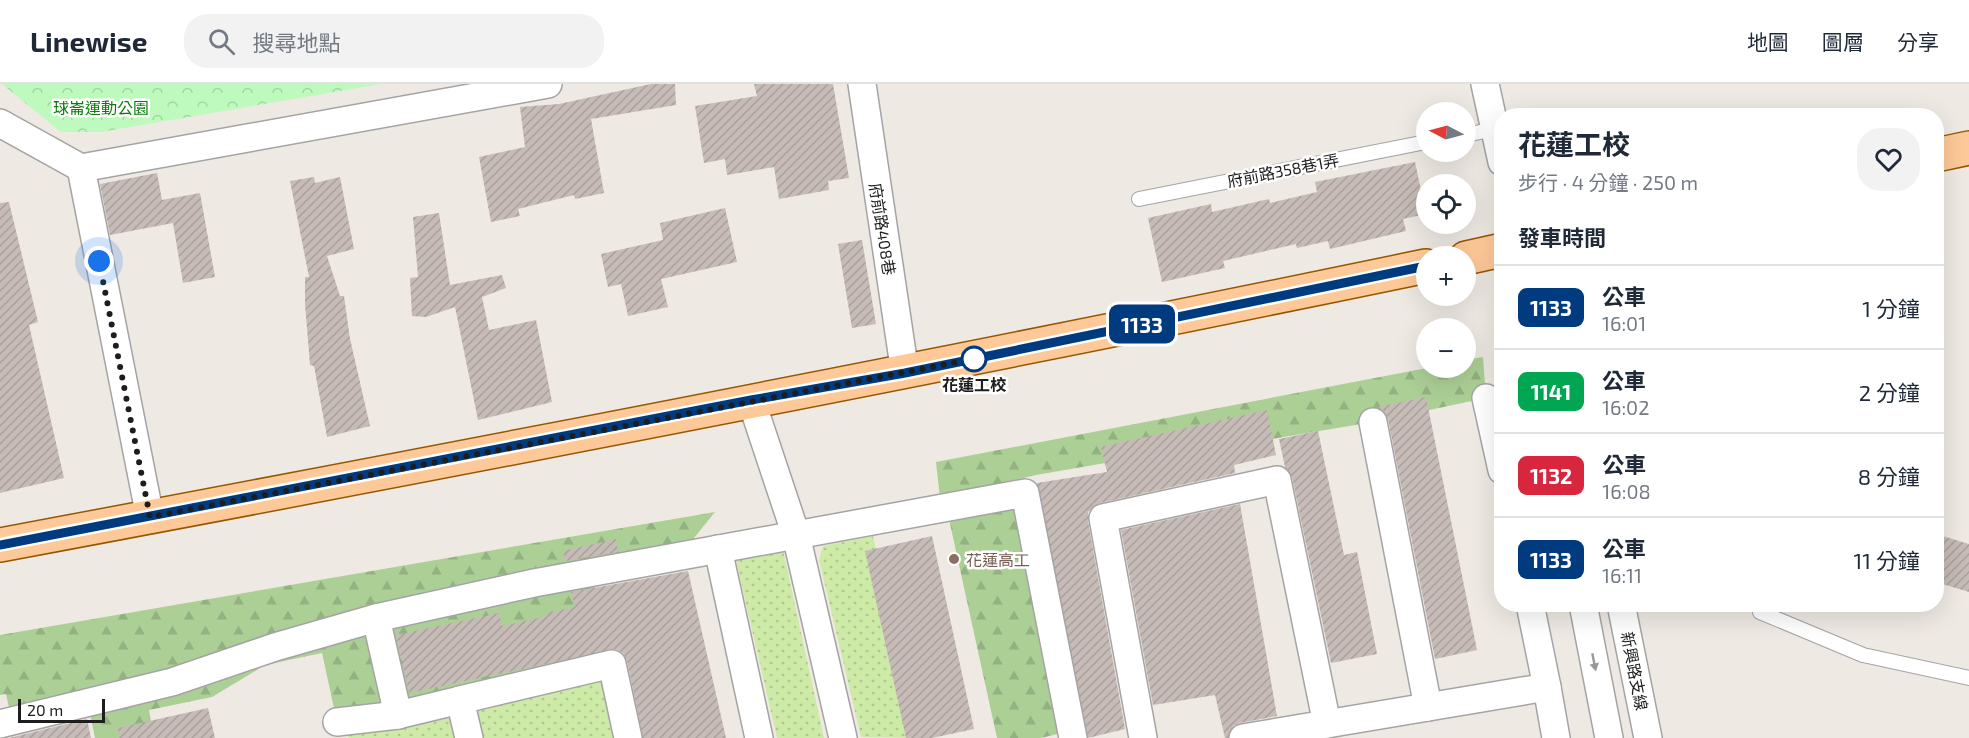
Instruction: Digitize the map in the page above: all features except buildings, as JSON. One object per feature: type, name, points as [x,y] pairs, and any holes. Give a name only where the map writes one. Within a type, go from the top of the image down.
[{"type":"main road","points":[[1944,153],[1969,148]]},
{"type":"main road","points":[[1476,256],[1494,252]]},
{"type":"main road","points":[[0,545],[751,400],[905,373],[1416,268]]},
{"type":"street","points":[[0,123],[81,168],[548,84]]},
{"type":"street","name":"府前路408巷","points":[[862,84],[905,373]]},
{"type":"street","points":[[1485,84],[1494,129]]},
{"type":"street","points":[[81,168],[150,517]]},
{"type":"street","points":[[1486,398],[1494,434]]},
{"type":"street","points":[[751,400],[796,535],[843,738]]},
{"type":"street","points":[[1373,422],[1428,707]]},
{"type":"street","points":[[1143,738],[1103,518],[1277,480],[1327,724]]},
{"type":"street","points":[[0,724],[172,682],[275,647],[376,618],[534,582],[1024,493],[1073,738]]},
{"type":"street","points":[[718,549],[759,738]]},
{"type":"street","points":[[1532,612],[1556,738]]},
{"type":"street","points":[[1585,612],[1609,738]]},
{"type":"street","name":"新興路支線","points":[[1623,612],[1648,738]]},
{"type":"street","points":[[376,618],[398,714]]},
{"type":"street","points":[[337,722],[398,714],[612,664],[628,738]]},
{"type":"street","points":[[1243,738],[1547,687]]},
{"type":"street","points":[[460,700],[469,738]]},
{"type":"lane","points":[[1476,133],[1494,129]]},
{"type":"lane","name":"府前路358巷1弄","points":[[1139,199],[1416,144]]},
{"type":"lane","points":[[1760,612],[1863,655],[1969,678]]},
{"type":"green space","name":"球崙運動公園","points":[[2,84],[381,84],[101,132],[61,132]]},
{"type":"green space","points":[[1483,357],[1486,398],[1373,422],[1122,464],[1111,462],[1036,475],[940,498],[936,462],[1416,370],[1416,378],[1476,378],[1476,358]]},
{"type":"green space","points":[[1026,502],[1070,731],[1041,738],[997,738],[949,519]]},
{"type":"green space","points":[[715,512],[690,543],[594,583],[612,664],[337,722],[322,653],[265,665],[212,697],[149,710],[154,738],[95,738],[89,709],[12,721],[6,694],[0,695],[0,635]]},
{"type":"green space","points":[[873,536],[918,738],[861,737],[819,560],[823,546]]},
{"type":"green space","points":[[782,545],[824,738],[777,738],[735,556]]},
{"type":"green space","points":[[602,670],[618,738],[473,738],[465,705]]},
{"type":"green space","points":[[455,708],[462,738],[348,738],[346,728]]},
{"type":"bus line","name":"1133","points":[[0,545],[751,400],[905,373],[1416,268]]},
{"type":"place","name":"花蓮工校","points":[[974,359]]},
{"type":"place","name":"花蓮高工","points":[[954,559]]},
{"type":"route","points":[[99,261],[150,517],[974,359]]}]
